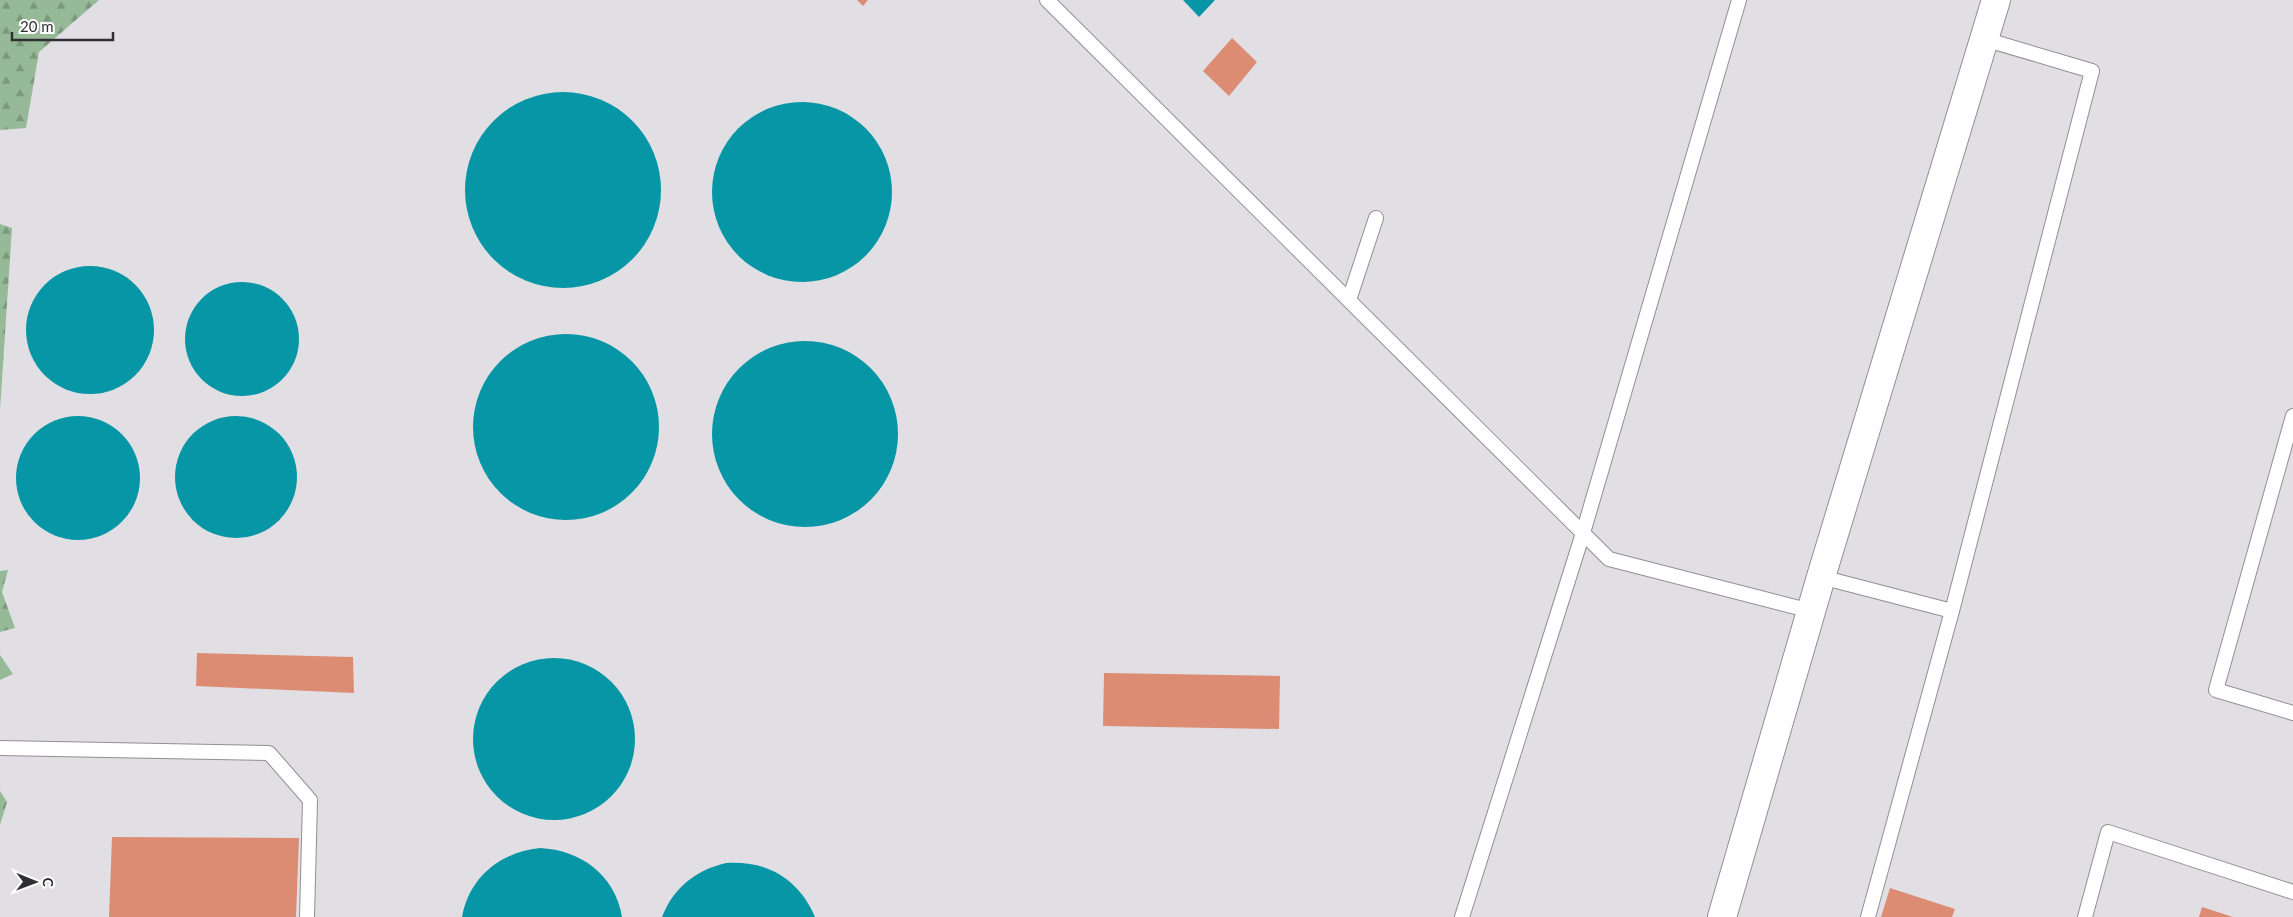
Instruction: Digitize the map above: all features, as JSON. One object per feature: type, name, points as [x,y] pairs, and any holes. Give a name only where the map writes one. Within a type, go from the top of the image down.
[{"type":"street","points":[[1722,917],[1810,611],[1996,0]]},
{"type":"lane","points":[[1046,0],[1609,560],[1810,611]]},
{"type":"lane","points":[[1462,917],[1583,533],[1739,0]]},
{"type":"lane","points":[[1868,917],[1952,611],[2092,71],[1984,39]]},
{"type":"lane","points":[[1349,300],[1376,218]]},
{"type":"lane","points":[[2293,416],[2216,690],[2293,714]]},
{"type":"lane","points":[[1821,577],[1952,611]]},
{"type":"lane","points":[[0,748],[270,753],[310,800],[307,917]]},
{"type":"lane","points":[[2085,917],[2108,832],[2293,892]]},
{"type":"green space","points":[[0,0],[99,0],[39,52],[26,128],[0,130]]},
{"type":"green space","points":[[0,224],[12,228],[0,410]]},
{"type":"green space","points":[[8,570],[2,592],[15,628],[0,632],[0,571]]},
{"type":"green space","points":[[0,655],[13,674],[0,680]]},
{"type":"green space","points":[[0,791],[7,802],[0,825]]},
{"type":"water","points":[[1183,0],[1215,0],[1199,17]]},
{"type":"water","points":[[563,92],[582,94],[600,100],[617,109],[632,121],[644,136],[653,153],[659,171],[661,190],[659,209],[653,227],[644,244],[632,259],[617,271],[600,280],[582,286],[563,288],[544,286],[526,280],[509,271],[494,259],[482,244],[473,227],[467,209],[465,190],[467,171],[473,153],[482,136],[494,121],[509,109],[526,100],[544,94]]},
{"type":"water","points":[[811,102],[820,103],[845,112],[866,128],[882,149],[891,174],[891,210],[882,235],[866,256],[845,272],[837,275],[820,281],[793,282],[784,281],[759,272],[732,249],[722,235],[713,210],[712,183],[713,174],[722,149],[745,122],[759,112],[784,103]]},
{"type":"water","points":[[90,266],[103,267],[115,271],[135,285],[149,305],[153,317],[153,343],[149,355],[135,375],[115,389],[103,393],[90,394],[77,393],[65,389],[45,375],[31,355],[27,343],[26,330],[27,317],[31,305],[45,285],[65,271],[77,267]]},
{"type":"water","points":[[242,282],[264,287],[282,299],[294,317],[299,339],[294,361],[282,379],[264,391],[242,396],[220,391],[202,379],[190,361],[185,339],[190,317],[202,299],[220,287]]},
{"type":"water","points":[[566,334],[602,341],[632,361],[652,391],[659,427],[652,463],[632,493],[602,513],[566,520],[530,513],[500,493],[480,463],[473,427],[480,391],[500,361],[530,341]]},
{"type":"water","points":[[814,341],[841,348],[857,356],[871,368],[883,382],[891,398],[897,416],[897,452],[891,470],[883,486],[871,500],[857,512],[841,520],[823,526],[796,527],[769,520],[753,512],[727,486],[713,452],[712,425],[719,398],[727,382],[753,356],[787,342]]},
{"type":"water","points":[[78,416],[102,421],[122,434],[135,454],[140,478],[135,502],[122,522],[102,535],[78,540],[54,535],[34,522],[21,502],[16,478],[21,454],[34,434],[54,421]]},
{"type":"water","points":[[236,416],[248,417],[259,421],[270,426],[279,434],[287,443],[292,454],[296,465],[296,489],[292,500],[287,511],[279,520],[270,528],[259,533],[248,537],[236,538],[224,537],[213,533],[202,528],[193,520],[185,511],[180,500],[176,489],[175,477],[176,465],[180,454],[185,443],[193,434],[202,426],[213,421],[224,417]]},
{"type":"water","points":[[562,658],[578,661],[592,667],[606,676],[617,687],[632,715],[635,739],[634,755],[626,777],[617,791],[606,802],[578,817],[546,820],[530,817],[516,811],[502,802],[491,791],[476,763],[473,731],[476,715],[482,701],[491,687],[502,676],[530,661]]},
{"type":"water","points":[[540,848],[569,854],[594,868],[604,877],[612,889],[622,917],[462,917],[472,890],[489,869],[512,855]]},
{"type":"water","points":[[726,863],[755,865],[780,875],[791,882],[800,892],[815,917],[662,917],[672,897],[687,882],[705,870]]},
{"type":"building","points":[[857,0],[868,0],[863,6]]},
{"type":"building","points":[[1232,38],[1257,62],[1229,96],[1203,71]]},
{"type":"building","points":[[197,653],[353,657],[354,693],[196,686]]},
{"type":"building","points":[[1104,673],[1280,676],[1279,729],[1103,726]]},
{"type":"building","points":[[112,837],[299,838],[296,917],[109,917]]},
{"type":"building","points":[[1890,888],[1955,909],[1952,917],[1881,917]]},
{"type":"building","points":[[2202,907],[2233,917],[2199,917]]}]
